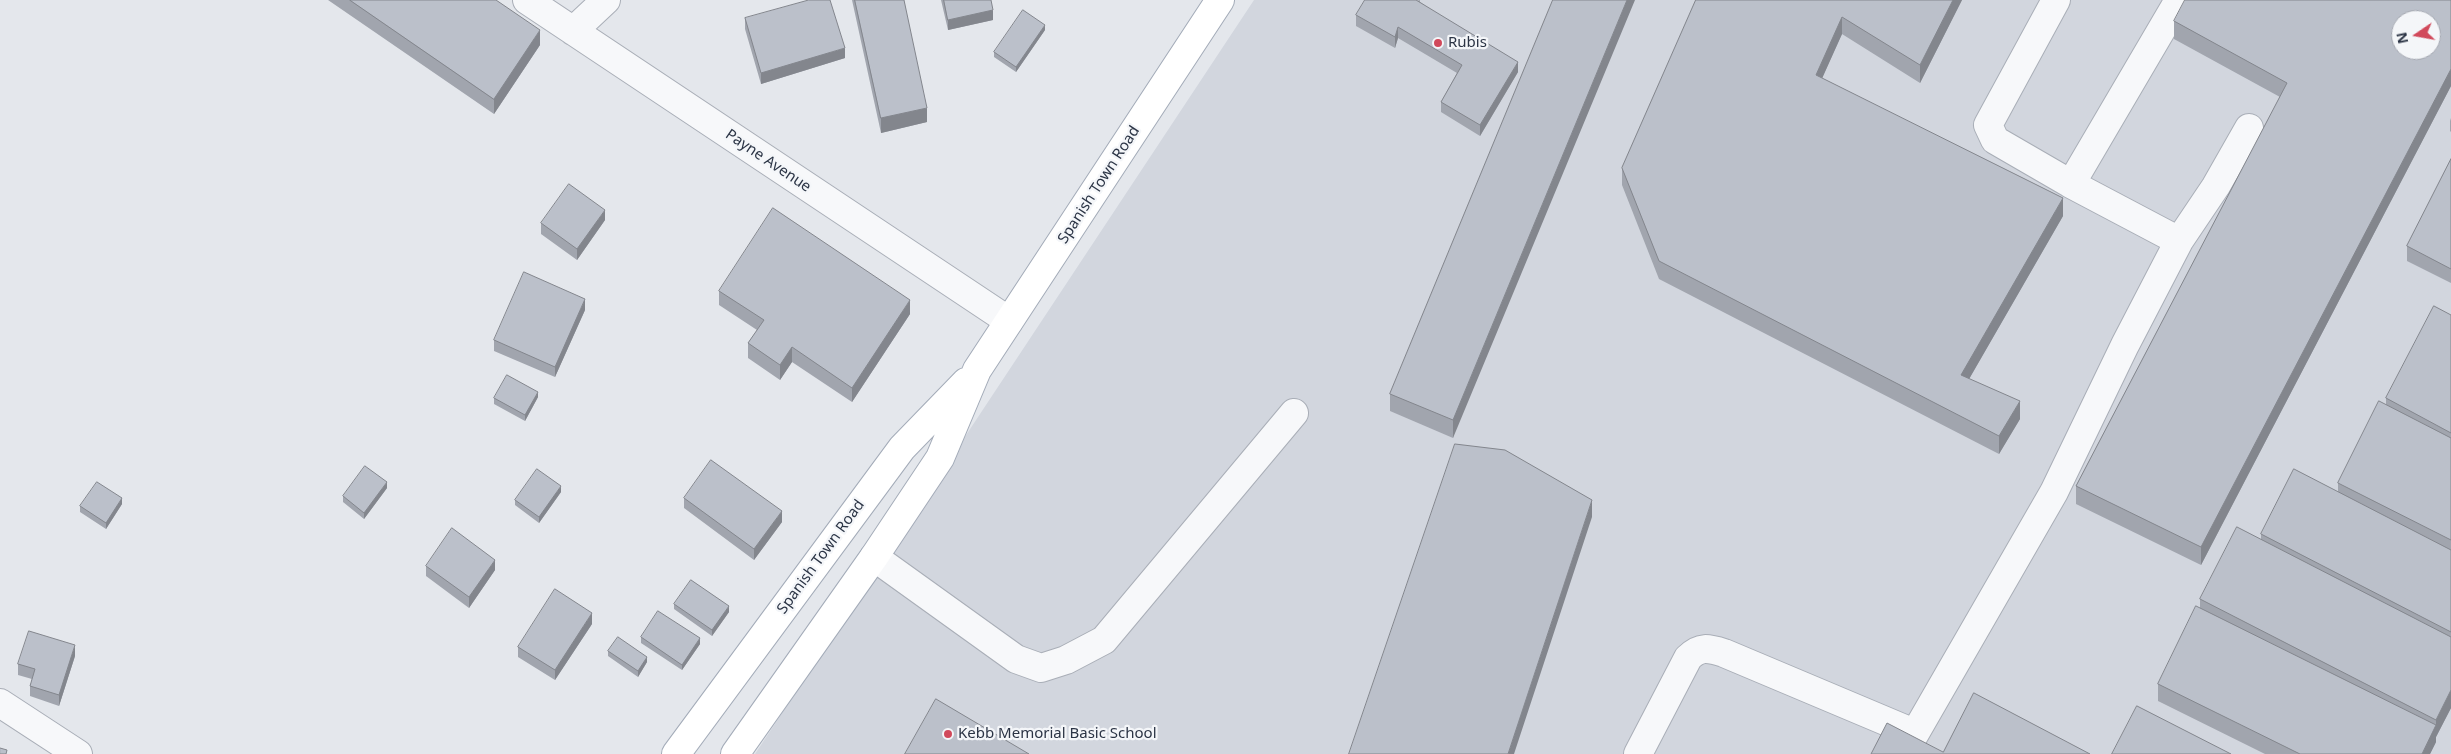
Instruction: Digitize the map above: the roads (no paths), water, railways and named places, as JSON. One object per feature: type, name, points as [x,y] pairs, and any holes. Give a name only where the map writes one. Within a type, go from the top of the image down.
[{"type":"main road","name":"Spanish Town Road","points":[[734,754],[874,557],[940,458],[978,370],[1220,0]]},
{"type":"main road","name":"Spanish Town Road","points":[[676,754],[902,448],[978,370]]},
{"type":"street","name":"Payne Avenue","points":[[527,0],[1009,321]]},
{"type":"street","points":[[573,31],[606,0]]},
{"type":"street","points":[[2056,0],[1988,125],[1995,140],[2071,184],[2179,242]]},
{"type":"street","points":[[2071,184],[2179,0]]},
{"type":"street","points":[[1638,754],[1688,658],[1695,651],[1704,647],[1724,653],[1910,741],[2054,492],[2125,345],[2179,242],[2216,186],[2249,128]]},
{"type":"street","points":[[874,557],[1016,659],[1041,668],[1066,660],[1104,640],[1294,413]]},
{"type":"street","points":[[0,703],[78,754]]},
{"type":"place","name":"Rubis","points":[[1438,43]]},
{"type":"place","name":"Kebb Memorial Basic School","points":[[948,734]]}]
